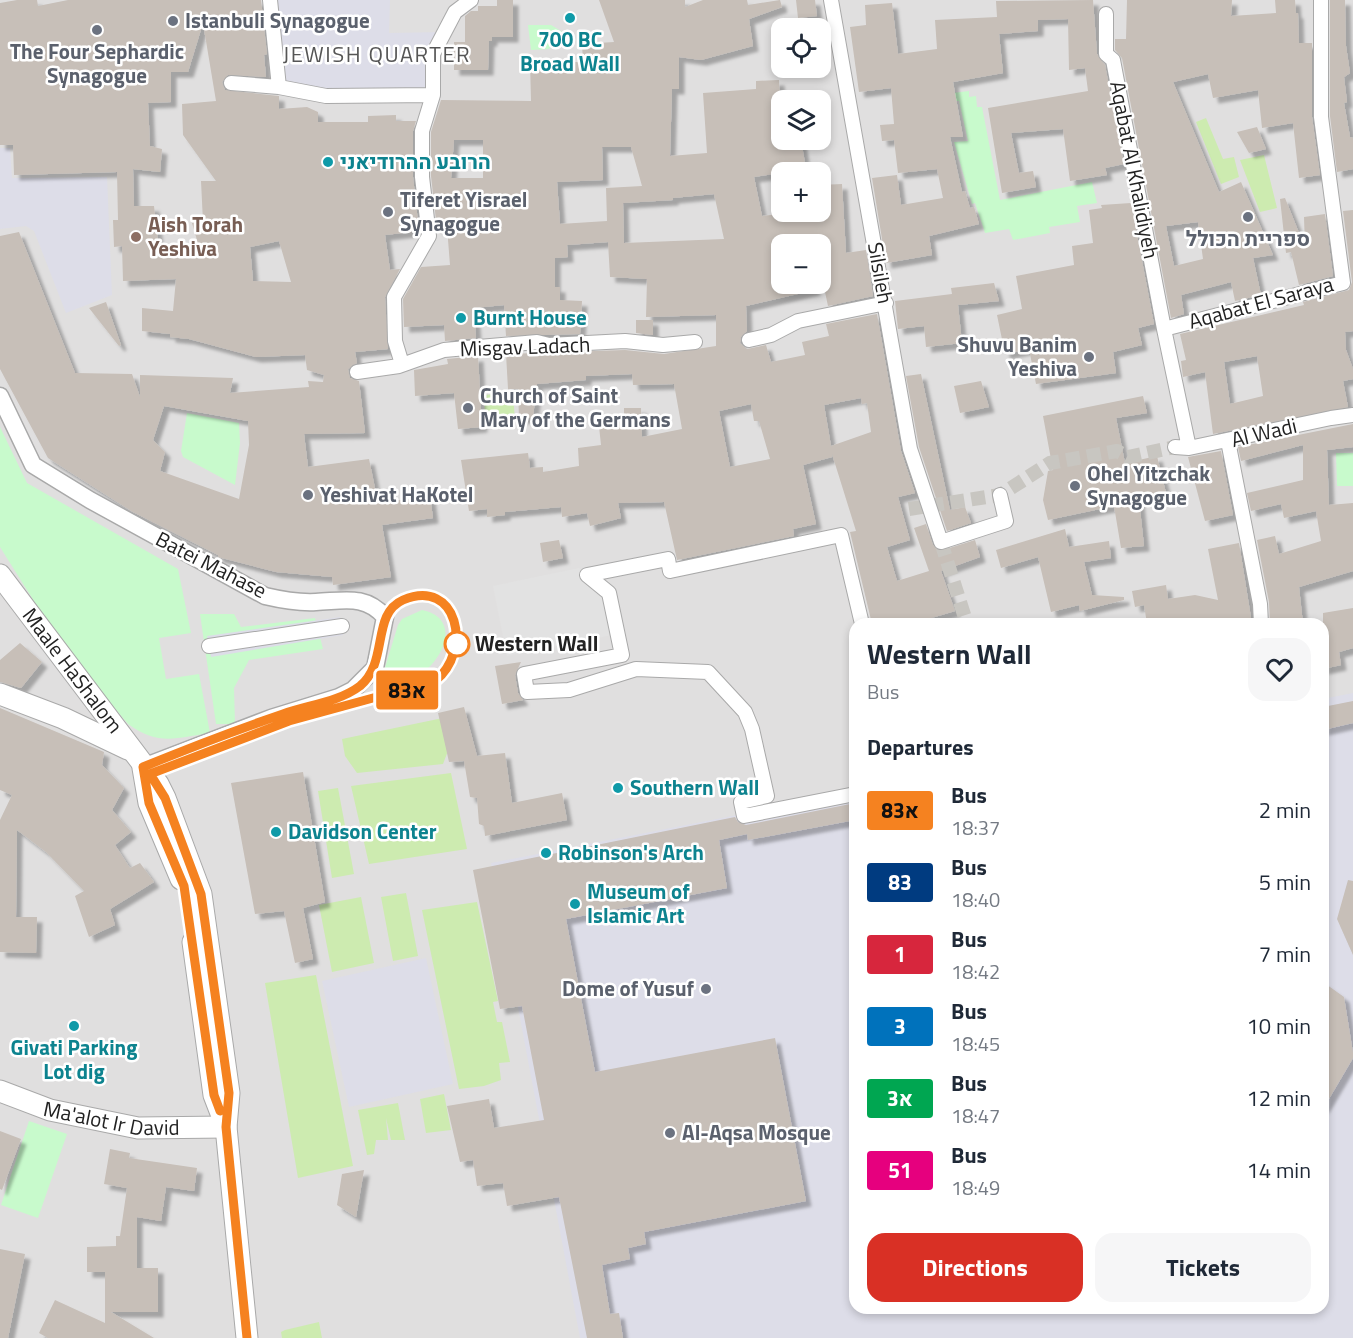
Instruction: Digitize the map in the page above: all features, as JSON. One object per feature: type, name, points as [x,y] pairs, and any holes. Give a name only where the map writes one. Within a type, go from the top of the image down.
[{"type":"street","points":[[270,0],[279,87]]},
{"type":"street","points":[[402,364],[395,341],[393,297],[429,236],[422,177],[422,131],[433,95],[433,54],[455,12],[471,0]]},
{"type":"street","name":"Silsileh","points":[[831,0],[910,449],[941,542],[1006,521],[1000,495]]},
{"type":"street","name":"Aqabat El Saraya","points":[[1182,447],[1164,329],[1343,283],[1321,117],[1321,0]]},
{"type":"street","name":"Aqabat Al Khalidiyeh","points":[[1106,14],[1106,54],[1113,60],[1164,329]]},
{"type":"street","points":[[231,83],[279,87],[326,96],[433,95]]},
{"type":"street","points":[[749,340],[771,335],[798,321],[886,303]]},
{"type":"street","name":"Misgav Ladach","points":[[357,372],[402,364],[444,350],[514,344],[606,344],[625,341],[663,345],[694,342]]},
{"type":"street","name":"Batei Mahase","points":[[0,396],[33,465],[90,500],[265,596],[292,602],[352,598],[367,602],[385,617],[375,668],[353,690],[339,697],[137,759]]},
{"type":"street","name":"Al Wadi","points":[[1182,447],[1228,441],[1353,415]]},
{"type":"street","points":[[1228,441],[1260,604],[1261,618]]},
{"type":"street","points":[[849,795],[744,816],[741,802],[766,796],[752,729],[745,712],[708,672],[636,669],[569,690],[527,692],[524,674],[622,655],[609,593],[587,575],[668,560],[670,570],[841,535],[861,618]]},
{"type":"street","name":"Maale HaShalom","points":[[0,575],[137,759],[149,803],[184,886],[214,1095],[226,1127],[246,1338]]},
{"type":"street","points":[[209,646],[342,626]]},
{"type":"street","points":[[0,694],[63,718],[137,759]]},
{"type":"street","name":"Ma'alot Ir David","points":[[0,1091],[50,1110],[138,1128],[226,1127]]},
{"type":"shaded area","points":[[0,0],[1353,0],[1353,1338],[0,1338]]},
{"type":"shaded area","points":[[270,0],[390,0],[389,33],[443,32],[433,95],[326,96],[279,87]]},
{"type":"shaded area","points":[[0,148],[10,148],[12,178],[107,177],[112,295],[66,313],[34,231],[26,226],[0,229]]},
{"type":"shaded area","points":[[579,568],[609,593],[618,634],[507,656],[493,586]]},
{"type":"shaded area","points":[[340,617],[343,635],[211,657],[207,636]]},
{"type":"shaded area","points":[[1353,693],[1353,1338],[580,1338],[491,863],[849,793],[849,1314],[1329,1314],[1329,698]]},
{"type":"shaded area","points":[[426,958],[453,1084],[349,1107],[322,981]]},
{"type":"green space","points":[[528,25],[551,25],[566,34],[564,41],[548,49],[531,50]]},
{"type":"green space","points":[[969,91],[969,97],[976,96],[977,107],[982,107],[1000,200],[1092,182],[1097,203],[1077,206],[1080,222],[1049,227],[1050,233],[1013,240],[1009,229],[985,233],[975,203],[972,204],[954,142],[968,141],[959,101],[954,101],[953,93]]},
{"type":"green space","points":[[1206,118],[1223,159],[1234,157],[1239,177],[1221,184],[1196,122]]},
{"type":"green space","points":[[1264,155],[1277,208],[1260,212],[1240,160]]},
{"type":"green space","points":[[513,393],[515,421],[494,424],[485,418],[484,395]]},
{"type":"green space","points":[[187,413],[239,423],[240,443],[235,485],[183,457],[181,451]]},
{"type":"green space","points":[[0,427],[27,483],[178,569],[191,633],[159,638],[166,679],[199,674],[210,733],[168,739],[139,731],[128,724],[64,649],[0,547]]},
{"type":"green space","points":[[1336,453],[1353,453],[1353,486],[1337,486]]},
{"type":"green space","points":[[422,610],[439,618],[445,630],[444,644],[436,659],[425,671],[410,680],[396,681],[383,674],[398,625],[402,619]]},
{"type":"green space","points":[[200,614],[234,614],[241,627],[315,618],[323,649],[249,660],[234,688],[235,724],[216,724]]},
{"type":"green space","points":[[462,714],[443,764],[357,773],[345,756],[342,739]]},
{"type":"green space","points":[[451,773],[467,849],[369,864],[351,786]]},
{"type":"green space","points":[[338,788],[354,874],[332,878],[318,791]]},
{"type":"green space","points":[[406,893],[418,956],[393,961],[381,897]]},
{"type":"green space","points":[[361,897],[374,963],[332,972],[319,905]]},
{"type":"green space","points":[[477,902],[498,1001],[493,1002],[497,1022],[502,1022],[510,1062],[499,1063],[501,1080],[484,1086],[459,1089],[422,910]]},
{"type":"green space","points":[[316,975],[353,1166],[298,1178],[265,983]]},
{"type":"green space","points":[[444,1094],[451,1130],[426,1133],[420,1099]]},
{"type":"green space","points":[[398,1103],[405,1140],[391,1140],[386,1118],[388,1140],[376,1140],[374,1154],[367,1155],[358,1110]]},
{"type":"green space","points":[[29,1121],[67,1134],[38,1218],[1,1205]]},
{"type":"green space","points":[[319,1322],[322,1338],[282,1338],[281,1332],[285,1330]]},
{"type":"building","points":[[37,0],[38,6],[68,0],[261,0],[267,54],[264,55],[266,77],[228,75],[222,82],[225,90],[279,96],[279,109],[307,107],[318,112],[318,122],[368,122],[368,116],[396,115],[396,121],[416,121],[413,131],[413,177],[419,231],[385,235],[390,270],[400,269],[385,297],[388,349],[355,352],[357,363],[348,369],[350,378],[359,381],[365,433],[304,434],[308,467],[369,459],[378,503],[430,496],[433,518],[382,525],[391,577],[333,585],[332,577],[276,572],[218,557],[133,512],[48,458],[0,369],[0,236],[19,232],[75,373],[132,374],[140,397],[140,375],[233,378],[230,393],[309,387],[308,381],[323,382],[324,375],[307,370],[305,355],[256,357],[189,339],[170,337],[170,334],[142,331],[142,308],[173,311],[176,279],[123,281],[122,246],[114,247],[113,220],[118,220],[117,172],[14,175],[13,145],[0,145],[0,3]],"holes":[[[203,23],[216,101],[182,104],[183,135],[216,181],[201,181],[203,222],[192,223],[201,254],[160,258],[154,206],[134,206],[133,169],[160,172],[162,149],[150,146],[148,103],[171,102],[171,72],[188,72]],[[279,241],[291,282],[253,281],[250,247]],[[164,406],[248,421],[249,445],[239,499],[160,471],[165,452],[153,440]]]},
{"type":"building","points":[[497,0],[513,0],[513,37],[492,37],[492,41],[489,41],[488,70],[454,70],[454,42],[465,42],[465,16],[471,11],[478,11],[478,6],[497,6]]},
{"type":"building","points":[[599,0],[685,0],[685,7],[703,0],[747,0],[748,5],[780,0],[782,7],[749,19],[753,46],[701,60],[679,57],[679,89],[672,89],[670,156],[707,153],[703,93],[756,89],[756,81],[779,80],[780,90],[771,90],[771,150],[803,150],[805,162],[771,162],[771,174],[754,177],[762,216],[771,215],[771,222],[831,222],[831,184],[842,184],[846,253],[866,250],[873,296],[828,306],[825,294],[831,294],[831,234],[771,234],[771,294],[798,294],[746,306],[747,331],[741,337],[740,343],[747,349],[766,345],[771,362],[805,355],[802,342],[829,336],[826,324],[877,314],[901,451],[915,493],[898,497],[910,540],[887,547],[897,581],[929,571],[914,528],[926,524],[933,545],[940,551],[975,540],[980,557],[941,571],[955,611],[931,618],[871,618],[850,532],[856,531],[832,454],[832,457],[803,465],[816,524],[793,529],[794,536],[677,560],[664,502],[618,503],[621,518],[590,526],[587,513],[562,517],[561,507],[505,512],[505,515],[487,517],[487,509],[469,511],[461,460],[528,453],[530,468],[543,467],[543,472],[579,466],[578,448],[601,445],[598,417],[624,415],[624,408],[641,408],[642,437],[682,429],[674,384],[633,385],[632,374],[586,376],[586,380],[537,384],[533,417],[519,419],[518,389],[508,389],[506,354],[625,350],[664,354],[716,346],[716,315],[646,317],[647,279],[610,277],[608,242],[567,245],[568,257],[555,258],[555,287],[560,287],[560,300],[582,301],[580,334],[506,336],[504,305],[474,308],[476,338],[445,341],[444,325],[404,327],[403,299],[421,267],[450,265],[447,227],[437,229],[431,176],[431,132],[441,100],[531,101],[530,62],[583,62],[582,44],[614,42]],"holes":[[[454,140],[483,140],[483,178],[451,178]],[[602,147],[631,147],[642,186],[606,188],[607,221],[560,224],[557,182],[603,180]],[[714,194],[724,239],[624,243],[623,203],[673,200],[673,198]],[[861,398],[862,404],[867,403],[871,432],[831,446],[824,405]],[[751,404],[754,421],[759,421],[770,459],[730,467],[719,411]]]},
{"type":"building","points":[[796,0],[815,0],[817,16],[798,18]]},
{"type":"building","points":[[1093,0],[1097,54],[1105,65],[1124,164],[1105,168],[1107,175],[1070,181],[1063,129],[1011,133],[1019,173],[1033,171],[1036,187],[1002,193],[988,108],[1088,91],[1085,68],[1069,70],[1068,19],[1038,20],[1038,31],[999,34],[1003,73],[953,82],[963,137],[950,137],[962,192],[965,191],[970,208],[974,207],[979,224],[929,236],[932,255],[886,263],[872,178],[897,175],[901,205],[943,198],[937,169],[898,173],[894,140],[882,141],[880,125],[894,124],[891,88],[859,92],[850,27],[866,25],[865,5],[892,3],[898,54],[937,49],[935,20],[997,17],[996,1]]},
{"type":"building","points":[[1127,0],[1232,0],[1231,16],[1276,13],[1275,0],[1295,0],[1299,43],[1312,43],[1312,117],[1320,175],[1299,178],[1293,123],[1262,128],[1258,90],[1213,98],[1208,74],[1173,82],[1219,192],[1241,182],[1273,255],[1253,258],[1261,295],[1235,301],[1231,282],[1181,295],[1184,314],[1171,318],[1122,58],[1115,50],[1115,39],[1126,39]],"holes":[[[1198,222],[1203,259],[1174,266],[1166,226]]]},
{"type":"building","points":[[1330,0],[1345,0],[1346,46],[1350,73],[1344,77],[1347,102],[1344,103],[1350,137],[1353,138],[1353,169],[1337,172],[1330,116]]},
{"type":"building","points":[[1257,127],[1266,149],[1249,153],[1237,132]]},
{"type":"building","points":[[1285,198],[1305,248],[1304,217],[1325,214],[1333,276],[1299,285],[1291,252],[1286,253],[1280,199]]},
{"type":"building","points":[[1131,203],[1154,324],[1138,328],[1142,345],[1113,352],[1116,373],[1036,384],[1029,349],[1005,354],[997,315],[1022,309],[1016,276],[1074,265],[1072,246],[1093,243],[1089,210],[1102,208],[1101,205]]},
{"type":"building","points":[[1353,210],[1353,331],[1345,332],[1346,350],[1353,369],[1353,379],[1343,381],[1348,407],[1213,434],[1205,372],[1183,377],[1181,361],[1186,360],[1180,334],[1304,305],[1303,302],[1349,290],[1352,282],[1343,211]],"holes":[[[1257,356],[1263,396],[1230,404],[1224,362]]]},
{"type":"building","points":[[994,283],[999,301],[958,305],[962,343],[926,347],[924,326],[898,329],[895,301],[952,294],[951,288]]},
{"type":"building","points":[[106,302],[121,345],[119,346],[89,308]]},
{"type":"building","points":[[636,320],[653,320],[653,335],[636,333]]},
{"type":"building","name":"Church of Saint Mary of the Germans","points":[[478,356],[482,427],[458,429],[454,393],[415,396],[414,370],[448,364],[447,359]]},
{"type":"building","points":[[921,374],[950,510],[965,507],[971,523],[947,531],[919,447],[906,376]]},
{"type":"building","points":[[981,381],[989,407],[960,413],[954,386]]},
{"type":"building","points":[[1143,396],[1147,413],[1116,418],[1125,463],[1157,456],[1166,493],[1139,500],[1144,546],[1121,548],[1114,506],[1048,520],[1043,500],[1048,471],[1053,470],[1043,416]]},
{"type":"building","points":[[1353,424],[1353,447],[1327,450],[1329,505],[1353,503],[1353,571],[1299,587],[1302,618],[1270,618],[1269,602],[1257,540],[1275,536],[1279,554],[1321,541],[1316,511],[1284,518],[1281,504],[1251,511],[1247,493],[1303,480],[1303,445],[1241,461],[1238,447]]},
{"type":"building","points":[[1221,451],[1233,515],[1205,521],[1188,457]]},
{"type":"building","points":[[1065,529],[1069,547],[1109,541],[1111,558],[1084,562],[1092,595],[1124,597],[1124,600],[1080,611],[1079,605],[1051,612],[1038,557],[1001,568],[996,550]]},
{"type":"building","points":[[559,540],[563,558],[543,562],[540,543]]},
{"type":"building","points":[[1239,543],[1251,618],[1146,618],[1144,605],[1135,607],[1132,591],[1166,585],[1168,599],[1195,595],[1218,600],[1208,549]]},
{"type":"building","points":[[1353,608],[1353,648],[1339,652],[1341,665],[1329,668],[1329,618],[1323,618],[1323,613]]},
{"type":"building","points":[[20,643],[42,662],[21,688],[0,682],[0,660]]},
{"type":"building","points":[[521,662],[515,675],[518,693],[523,700],[502,704],[495,666]]},
{"type":"building","points":[[1353,701],[1353,723],[1329,729],[1329,706]]},
{"type":"building","points":[[464,707],[477,756],[505,753],[512,803],[562,793],[567,820],[485,836],[484,826],[479,824],[477,798],[470,797],[464,761],[449,762],[438,713]]},
{"type":"building","points":[[0,708],[104,752],[102,765],[124,788],[112,810],[131,832],[115,845],[130,868],[140,863],[154,882],[110,909],[115,925],[89,937],[75,896],[84,891],[46,852],[17,830],[16,917],[37,917],[36,953],[0,952],[0,820],[12,795],[0,790]]},
{"type":"building","name":"Davidson Center","points":[[303,772],[325,902],[303,908],[313,959],[295,963],[284,911],[255,914],[231,783]]},
{"type":"building","name":"Al-Aqsa Mosque","points":[[849,804],[849,821],[748,840],[747,834],[719,840],[727,888],[566,919],[595,1072],[775,1038],[806,1201],[644,1232],[646,1244],[628,1248],[630,1259],[602,1265],[610,1314],[619,1313],[623,1338],[587,1338],[559,1197],[507,1206],[503,1183],[477,1186],[473,1160],[460,1162],[447,1106],[489,1099],[494,1128],[544,1120],[522,1006],[500,1009],[473,870],[735,817],[738,822],[746,825]]},
{"type":"building","points":[[1348,880],[1353,881],[1353,955],[1337,919]]},
{"type":"building","points":[[1329,986],[1344,997],[1353,1058],[1329,1099]]},
{"type":"building","points":[[0,1131],[21,1139],[2,1190],[0,1189]]},
{"type":"building","points":[[110,1149],[130,1153],[129,1158],[197,1168],[194,1191],[166,1187],[161,1221],[137,1217],[137,1268],[158,1268],[158,1312],[111,1312],[154,1338],[48,1338],[39,1333],[55,1300],[105,1323],[105,1272],[87,1272],[87,1247],[116,1246],[116,1236],[120,1236],[127,1188],[104,1184]]},
{"type":"building","points":[[364,1170],[356,1217],[337,1205],[342,1174]]},
{"type":"building","points":[[0,1249],[25,1254],[8,1338],[0,1338]]},
{"type":"tunnel","points":[[909,509],[1000,495],[1050,463],[1117,451],[1128,457],[1175,447]]},
{"type":"tunnel","points":[[941,542],[965,618]]},
{"type":"bus line","name":"83א","points":[[220,1111],[214,1095],[189,907],[177,867],[149,803],[143,767],[353,690],[368,678],[375,668],[385,617],[391,608],[413,597],[427,596],[447,607],[457,628],[454,659],[447,672],[435,681],[419,688],[353,702],[289,721],[150,774],[165,798],[201,894],[229,1093],[226,1127],[247,1338]]},
{"type":"place","name":"700 BC Broad Wall","points":[[570,18]]},
{"type":"place","name":"Istanbuli Synagogue","points":[[173,21]]},
{"type":"place","name":"The Four Sephardic Synagogue","points":[[97,30]]},
{"type":"place","name":"הרובע ההרודיאני","points":[[328,162]]},
{"type":"place","name":"Tiferet Yisrael Synagogue","points":[[388,212]]},
{"type":"place","name":"ספריית הכולל","points":[[1248,217]]},
{"type":"place","name":"Aish Torah Yeshiva","points":[[136,237]]},
{"type":"place","name":"Burnt House","points":[[461,318]]},
{"type":"place","name":"Shuvu Banim Yeshiva","points":[[1089,357]]},
{"type":"place","name":"Church of Saint Mary of the Germans","points":[[468,408]]},
{"type":"place","name":"Ohel Yitzchak Synagogue","points":[[1075,486]]},
{"type":"place","name":"Yeshivat HaKotel","points":[[308,495]]},
{"type":"place","name":"Western Wall","points":[[457,644]]},
{"type":"place","name":"Southern Wall","points":[[618,788]]},
{"type":"place","name":"Davidson Center","points":[[276,832]]},
{"type":"place","name":"Robinson's Arch","points":[[546,853]]},
{"type":"place","name":"Museum of Islamic Art","points":[[575,904]]},
{"type":"place","name":"Dome of Yusuf","points":[[706,989]]},
{"type":"place","name":"Givati Parking Lot dig","points":[[74,1026]]},
{"type":"place","name":"Al-Aqsa Mosque","points":[[670,1133]]},
{"type":"district","name":"JEWISH QUARTER","points":[[377,54]]}]
